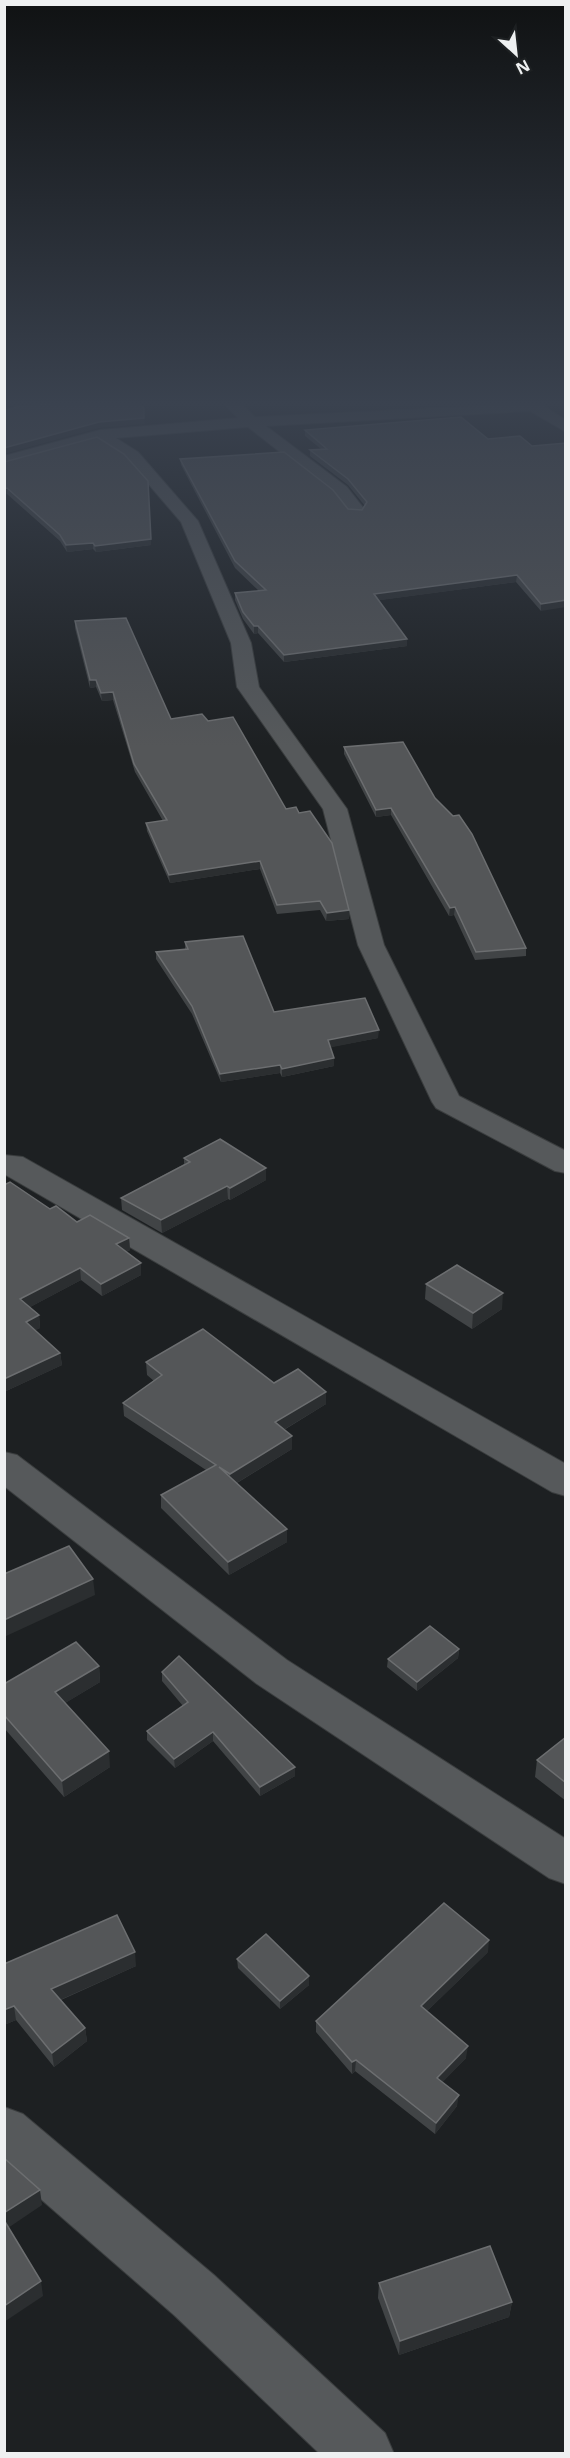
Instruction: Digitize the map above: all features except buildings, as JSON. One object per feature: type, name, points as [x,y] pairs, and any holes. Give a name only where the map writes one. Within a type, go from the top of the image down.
[{"type":"street","points":[[186,518],[241,642],[248,687],[335,809],[371,945],[447,1102],[566,1164]]},
{"type":"street","points":[[4,1165],[12,1164],[566,1482]]},
{"type":"street","points":[[4,1465],[272,1672],[566,1864]]},
{"type":"street","points":[[4,2132],[194,2295],[364,2454]]}]
